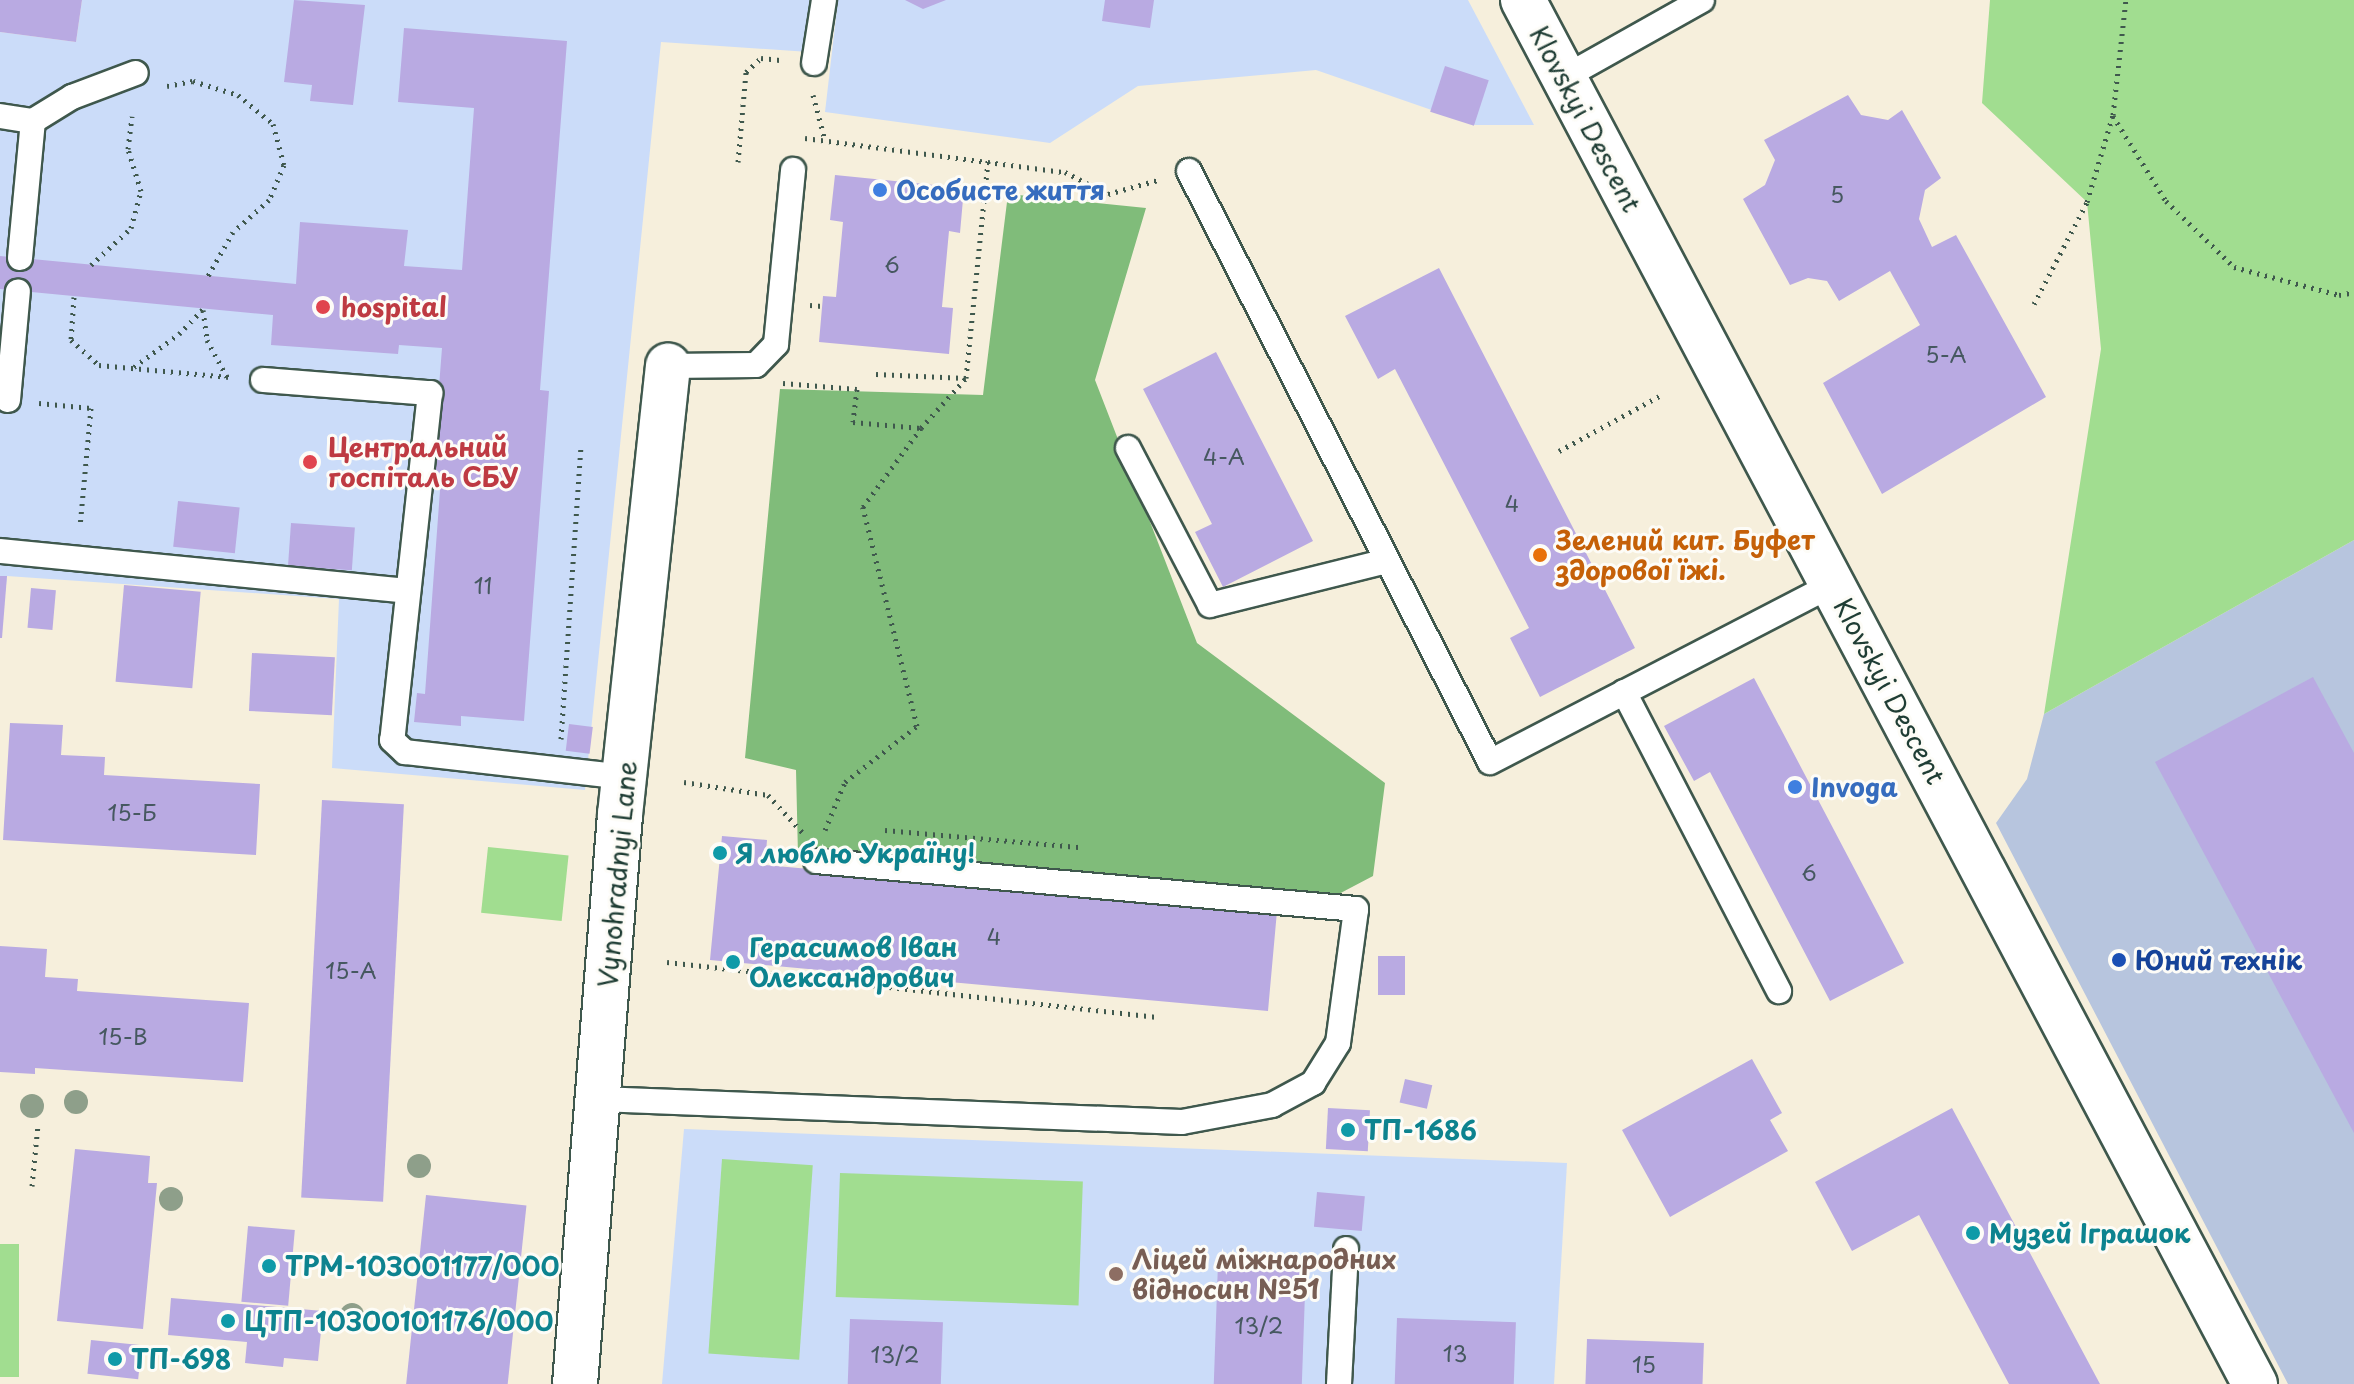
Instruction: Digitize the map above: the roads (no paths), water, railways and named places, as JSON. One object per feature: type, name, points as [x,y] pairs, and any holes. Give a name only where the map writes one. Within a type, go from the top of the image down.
[{"type":"street","name":"Klovskyi Descent","points":[[1523,0],[2255,1384]]},
{"type":"street","name":"Vynohradnyi Lane","points":[[575,1384],[624,777],[668,366]]},
{"type":"lane","points":[[814,63],[824,0]]},
{"type":"lane","points":[[1565,77],[1702,0]]},
{"type":"lane","points":[[0,116],[33,121],[72,97],[145,80]]},
{"type":"lane","points":[[20,258],[33,121]]},
{"type":"lane","points":[[668,366],[756,365],[776,344],[793,170]]},
{"type":"lane","points":[[1189,171],[1490,762],[1833,584]]},
{"type":"lane","points":[[8,400],[18,291]]},
{"type":"lane","points":[[263,380],[430,393],[392,740],[405,752],[624,777]]},
{"type":"lane","points":[[1128,448],[1210,605],[1386,561]]},
{"type":"lane","points":[[0,551],[408,591]]},
{"type":"lane","points":[[1624,692],[1779,991]]},
{"type":"lane","points":[[599,1099],[1182,1122],[1272,1105],[1313,1083],[1338,1043],[1356,909],[815,847]]},
{"type":"lane","points":[[1339,1384],[1346,1249]]},
{"type":"place","name":"Особисте життя","points":[[880,190]]},
{"type":"place","name":"hospital","points":[[323,307]]},
{"type":"place","name":"Центральний госпіталь СБУ","points":[[310,462]]},
{"type":"place","name":"Зелений кит. Буфет здорової їжі.","points":[[1540,555]]},
{"type":"place","name":"Invoga","points":[[1795,787]]},
{"type":"place","name":"Я люблю Україну!","points":[[720,853]]},
{"type":"place","name":"Юний технік","points":[[2119,960]]},
{"type":"place","name":"Герасимов Іван Олександрович","points":[[733,962]]},
{"type":"place","name":"ТП-1686","points":[[1348,1130]]},
{"type":"place","name":"Музей Іграшок","points":[[1973,1233]]},
{"type":"place","name":"ТРМ-103001177/000","points":[[269,1266]]},
{"type":"place","name":"Ліцей міжнародних відносин №51","points":[[1116,1274]]},
{"type":"place","name":"ЦТП-10300101176/000","points":[[228,1321]]},
{"type":"place","name":"ТП-698","points":[[115,1359]]}]
